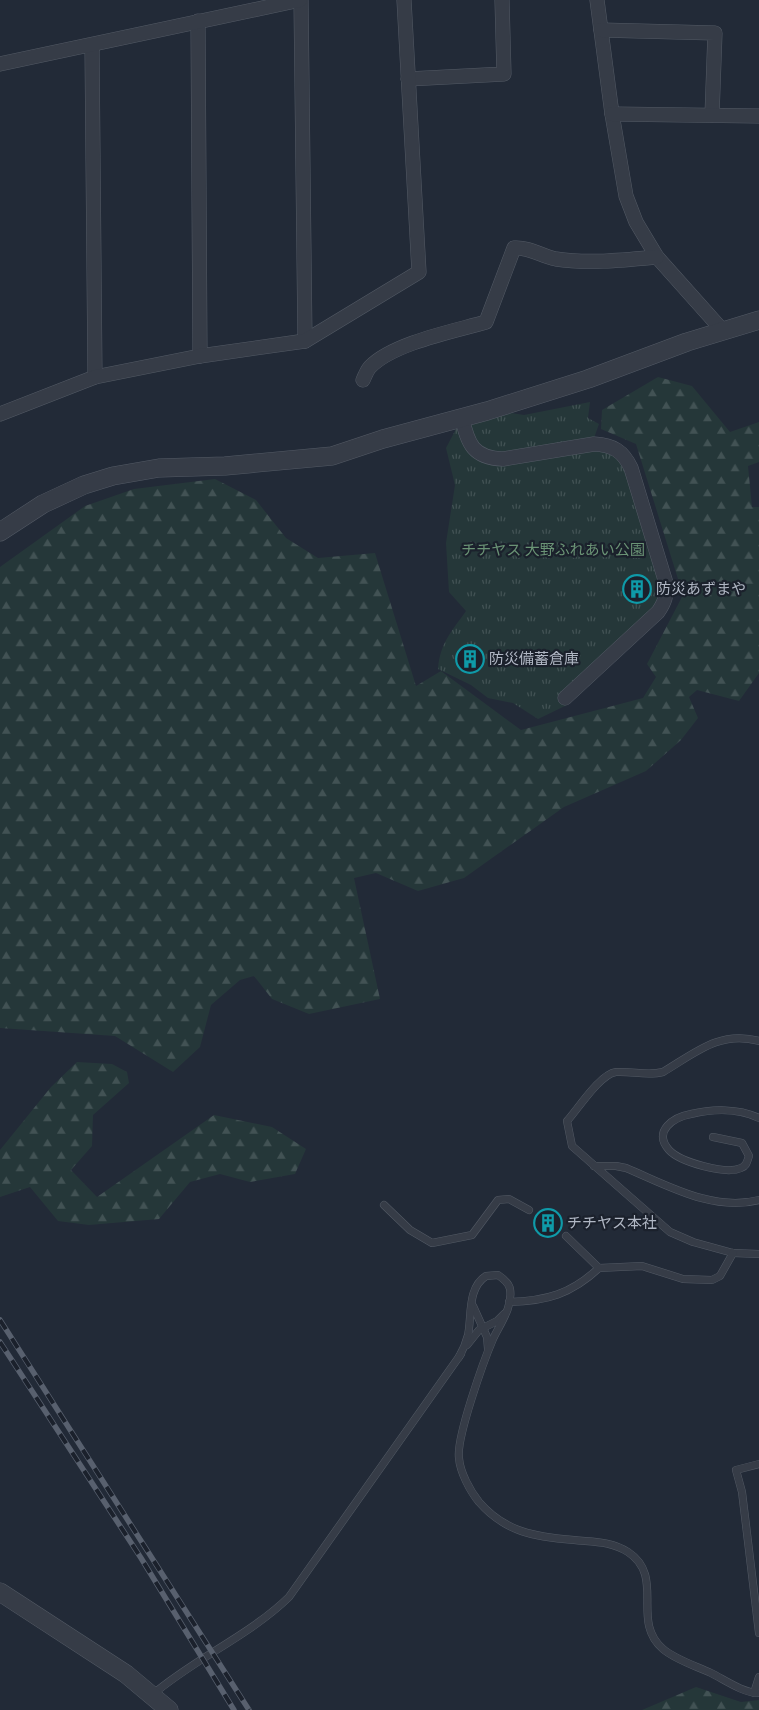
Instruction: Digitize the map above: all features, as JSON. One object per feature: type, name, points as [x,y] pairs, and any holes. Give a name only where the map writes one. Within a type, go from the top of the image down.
[{"type":"street","points":[[0,64],[92,46],[198,21],[301,0],[305,341]]},
{"type":"street","points":[[0,414],[95,377],[200,356],[305,341],[419,272],[404,0]]},
{"type":"street","points":[[408,78],[504,74],[502,0]]},
{"type":"street","points":[[597,0],[612,114],[626,196],[636,222],[658,258],[722,331]]},
{"type":"street","points":[[198,21],[200,356]]},
{"type":"street","points":[[601,30],[715,33],[712,115]]},
{"type":"street","points":[[92,46],[95,377]]},
{"type":"street","points":[[612,114],[759,116]]},
{"type":"street","points":[[363,380],[369,367],[387,354],[414,343],[486,322],[497,298],[514,248],[524,248],[555,259],[658,258]]},
{"type":"street","points":[[0,532],[43,504],[84,485],[113,476],[159,468],[225,466],[332,456],[382,439],[462,418],[588,379],[632,361],[759,320]]},
{"type":"street","points":[[462,418],[471,445],[479,454],[490,458],[503,459],[594,444],[606,445],[617,449],[626,457],[631,468],[666,583],[667,593],[658,612],[565,698]]},
{"type":"street","points":[[0,1592],[101,1657],[152,1695],[168,1710]]},
{"type":"lane","points":[[759,1041],[746,1037],[724,1038],[663,1072],[652,1075],[615,1072],[604,1077],[567,1122],[568,1136],[572,1146],[670,1232],[693,1242],[733,1253],[759,1254]]},
{"type":"lane","points":[[713,1137],[742,1143],[749,1156],[746,1164],[741,1169],[724,1170],[692,1162],[677,1156],[669,1150],[664,1143],[663,1134],[667,1124],[677,1117],[696,1113],[718,1110],[737,1112],[759,1118]]},
{"type":"lane","points":[[594,1166],[626,1168],[691,1195],[727,1204],[746,1204],[759,1200]]},
{"type":"lane","points":[[384,1205],[410,1230],[432,1243],[472,1234],[498,1200],[509,1199],[529,1210]]},
{"type":"lane","points":[[566,1236],[599,1268]]},
{"type":"lane","points":[[152,1695],[179,1672],[258,1624],[289,1597],[476,1332],[497,1321],[508,1305],[567,1292],[584,1282],[599,1268],[642,1266],[683,1279],[712,1280],[720,1276],[733,1253]]},
{"type":"lane","points":[[459,1357],[468,1334],[474,1291],[480,1279],[492,1274],[498,1275],[508,1284],[510,1290],[508,1305],[486,1358],[465,1424],[458,1457],[474,1495],[502,1524],[526,1533],[619,1546],[633,1556],[644,1568],[648,1581],[647,1622],[650,1632],[664,1650],[757,1693],[759,1678]]},
{"type":"lane","points":[[474,1291],[473,1306],[488,1344],[486,1358]]},
{"type":"lane","points":[[759,1464],[736,1470],[742,1492],[759,1633]]},
{"type":"green space","points":[[658,377],[692,386],[730,432],[759,422],[759,462],[748,466],[752,507],[759,507],[759,673],[739,701],[697,690],[689,697],[698,718],[681,740],[646,771],[564,807],[464,878],[418,891],[376,873],[354,878],[380,999],[309,1014],[272,999],[254,976],[240,980],[211,1005],[200,1047],[173,1072],[115,1036],[0,1028],[0,567],[85,506],[134,489],[215,479],[256,500],[286,538],[318,558],[375,553],[416,686],[441,671],[521,730],[643,698],[656,677],[647,664],[683,595],[636,444],[601,429],[602,410]]},
{"type":"green space","name":"チチヤス 大野ふれあい公園","points":[[590,402],[588,418],[599,424],[594,438],[609,440],[620,445],[630,454],[637,466],[672,582],[672,596],[668,608],[662,616],[565,706],[538,719],[513,703],[488,698],[471,685],[438,669],[444,644],[466,611],[449,592],[446,543],[455,485],[446,448],[456,429],[511,413],[524,415]]},
{"type":"green space","points":[[77,1062],[112,1064],[127,1072],[129,1083],[93,1115],[92,1146],[71,1170],[97,1197],[214,1115],[272,1127],[306,1149],[295,1174],[250,1182],[220,1174],[190,1182],[159,1219],[89,1225],[58,1221],[30,1187],[0,1197],[0,1150],[51,1087]]},
{"type":"green space","points":[[696,1687],[741,1702],[759,1700],[759,1710],[642,1710]]},
{"type":"railway","points":[[0,1320],[249,1710]]},
{"type":"railway","points":[[0,1342],[141,1558],[234,1710]]},
{"type":"place","name":"防災あずまや","points":[[637,589]]},
{"type":"place","name":"防災備蓄倉庫","points":[[470,659]]},
{"type":"place","name":"チチヤス本社","points":[[548,1223]]}]
